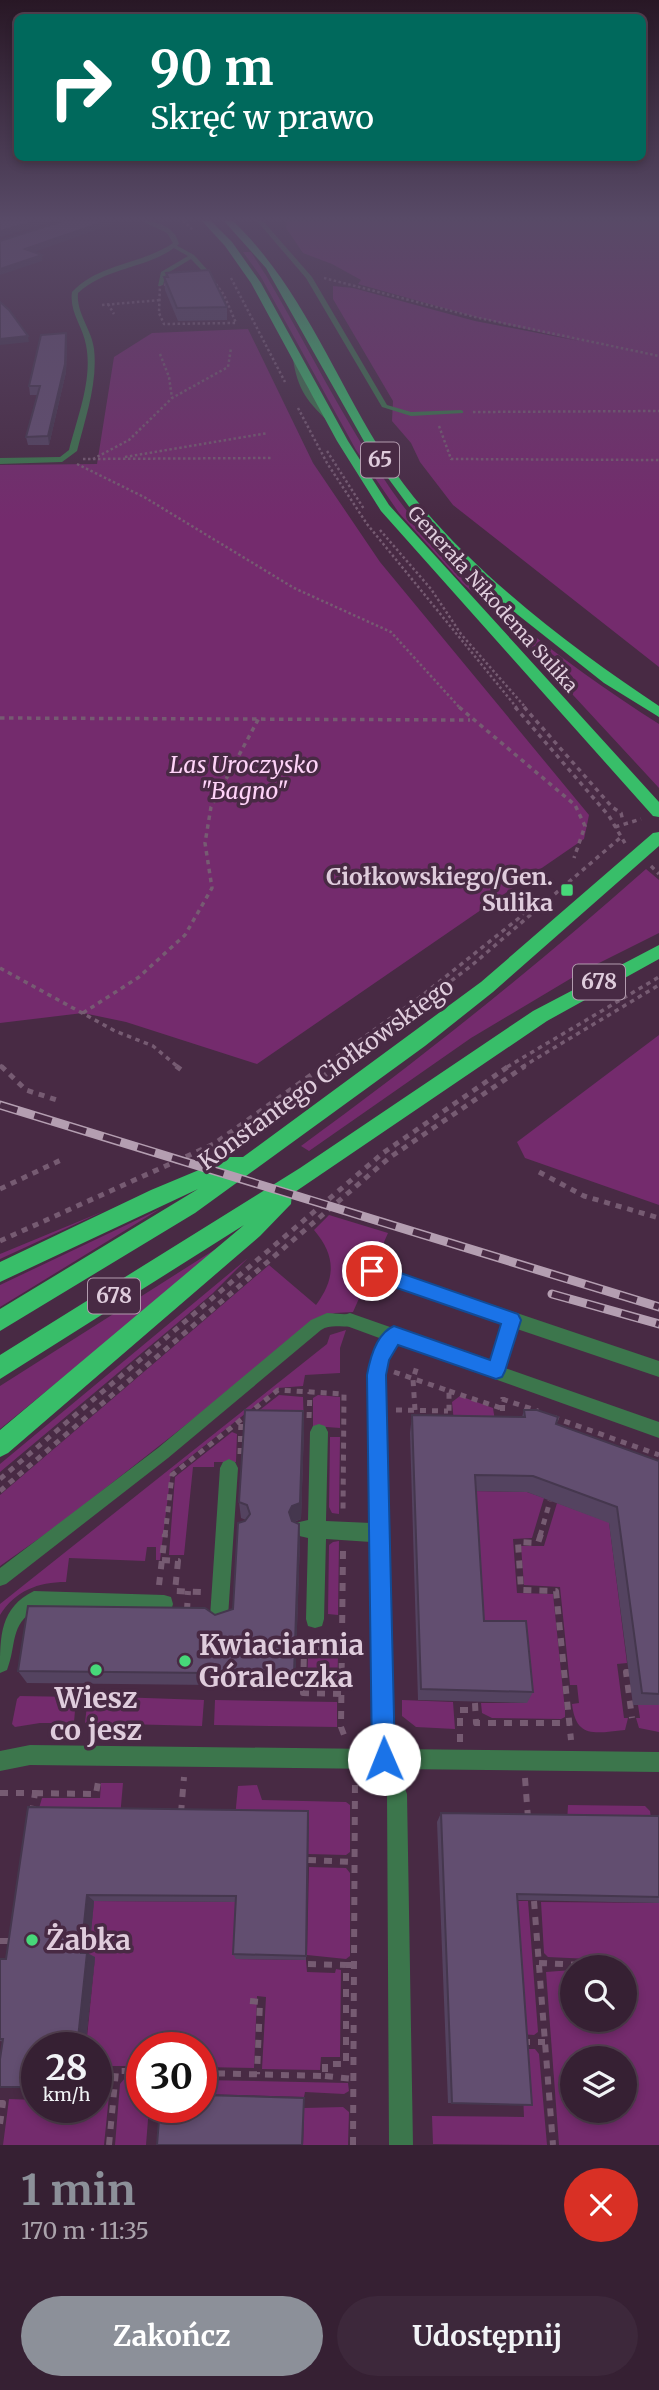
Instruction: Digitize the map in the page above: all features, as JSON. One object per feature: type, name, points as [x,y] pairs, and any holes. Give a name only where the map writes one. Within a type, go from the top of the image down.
[{"type":"highway","name":"Generała Nikodema Sulika","points":[[278,321],[358,471],[399,526],[659,813]]},
{"type":"highway","name":"Generała Nikodema Sulika","points":[[301,321],[385,468],[430,524],[476,571],[544,630],[659,713]]},
{"type":"highway","name":"Konstantego Ciołkowskiego","points":[[0,1321],[188,1207],[272,1147],[487,987],[659,837]]},
{"type":"highway","name":"678","points":[[0,1368],[307,1174],[540,1016],[659,951]]},
{"type":"highway","points":[[0,1272],[158,1196],[272,1147]]},
{"type":"highway","points":[[0,1445],[253,1230],[307,1174]]},
{"type":"street","points":[[0,461],[66,458],[73,451],[90,371],[90,340],[81,321]]},
{"type":"street","points":[[372,1271],[659,1369]]},
{"type":"street","points":[[350,1320],[659,1430]]},
{"type":"street","points":[[501,1373],[512,1320]]},
{"type":"street","points":[[394,1335],[379,1358],[377,1409],[384,1759],[397,1794],[401,2145]]},
{"type":"street","points":[[315,1619],[309,1529],[319,1432]]},
{"type":"street","points":[[219,1617],[233,1528],[229,1468]]},
{"type":"street","points":[[309,1529],[380,1533]]},
{"type":"street","points":[[0,1663],[8,1621],[17,1608],[34,1600],[164,1604]]},
{"type":"street","points":[[0,1761],[30,1755],[186,1755],[659,1762]]},
{"type":"lane","points":[[334,321],[382,404],[395,412],[461,412]]},
{"type":"lane","points":[[0,1578],[163,1453],[316,1325],[327,1319],[350,1320]]},
{"type":"path","points":[[163,321],[164,324],[235,321]]},
{"type":"path","points":[[494,321],[659,356]]},
{"type":"path","points":[[92,459],[129,440],[172,398],[228,367],[231,348]]},
{"type":"path","points":[[160,354],[169,377],[172,398]]},
{"type":"path","points":[[461,412],[659,411]]},
{"type":"path","points":[[427,414],[442,429],[451,459],[659,460]]},
{"type":"path","points":[[111,460],[268,433]]},
{"type":"path","points":[[66,458],[272,458]]},
{"type":"path","points":[[66,458],[144,496],[294,588],[391,632],[471,720],[575,805],[585,826],[574,858]]},
{"type":"path","points":[[0,718],[471,720]]},
{"type":"path","points":[[83,1013],[139,977],[185,935],[212,888],[205,843],[211,807],[259,718]]},
{"type":"path","points":[[621,813],[634,810]]},
{"type":"path","points":[[615,827],[640,820]]},
{"type":"path","points":[[243,1134],[471,966],[620,838]]},
{"type":"path","points":[[650,865],[659,873]]},
{"type":"path","points":[[0,1241],[204,1149],[233,1131],[428,992],[519,918],[533,902],[541,899]]},
{"type":"path","points":[[0,968],[83,1013],[153,1046],[184,1072]]},
{"type":"path","points":[[0,1491],[201,1320],[360,1172],[516,1061],[659,977]]},
{"type":"path","points":[[0,1479],[284,1241],[369,1175],[472,1099],[552,1046],[659,985]]},
{"type":"path","points":[[0,1065],[26,1090],[57,1100]]},
{"type":"path","points":[[0,1189],[63,1159]]},
{"type":"path","points":[[539,1172],[584,1196],[659,1217]]},
{"type":"path","points":[[415,1410],[413,1379],[423,1345]]},
{"type":"path","points":[[378,1366],[501,1408]]},
{"type":"path","points":[[501,1373],[503,1434]]},
{"type":"path","points":[[449,1391],[449,1433]]},
{"type":"path","points":[[502,1399],[659,1455]]},
{"type":"path","points":[[377,1409],[448,1411]]},
{"type":"path","points":[[229,1468],[240,1461],[241,1420]]},
{"type":"path","points":[[571,1436],[575,1425]]},
{"type":"path","points":[[606,1449],[609,1437]]},
{"type":"path","points":[[550,1501],[538,1543],[517,1542],[521,1590],[556,1591],[573,1762]]},
{"type":"path","points":[[162,1560],[178,1561],[175,1591],[221,1593]]},
{"type":"path","points":[[186,1621],[188,1591]]},
{"type":"path","points":[[341,1694],[303,1693],[304,1649],[342,1650]]},
{"type":"path","points":[[629,1672],[626,1672],[632,1718]]},
{"type":"path","points":[[460,1760],[460,1710],[476,1706],[476,1723],[570,1723]]},
{"type":"path","points":[[0,1793],[96,1794],[102,1755]]},
{"type":"path","points":[[180,1818],[186,1755]]},
{"type":"path","points":[[325,2077],[325,2064],[346,2064],[355,1758]]},
{"type":"path","points":[[524,1761],[528,1823]]},
{"type":"path","points":[[31,1819],[35,1793]]},
{"type":"path","points":[[308,1860],[354,1861]]},
{"type":"path","points":[[534,1901],[553,2145]]},
{"type":"path","points":[[14,1941],[16,1927]]},
{"type":"path","points":[[0,1941],[19,1941],[17,1955]]},
{"type":"path","points":[[539,1963],[560,1964]]},
{"type":"path","points":[[308,1964],[350,1965]]},
{"type":"path","points":[[350,1965],[353,2145]]},
{"type":"path","points":[[250,2001],[260,2001],[257,2074]]},
{"type":"path","points":[[521,2042],[545,2042]]},
{"type":"path","points":[[109,2145],[116,2071],[126,2071]]},
{"type":"path","points":[[217,2073],[353,2079]]},
{"type":"path","points":[[0,2103],[3,2103],[0,2124]]},
{"type":"green space","points":[[285,321],[292,321],[357,437],[390,488],[416,523],[446,556],[478,588],[549,647],[659,724],[659,788],[500,616],[462,583],[399,513],[356,450]]},
{"type":"green space","points":[[346,321],[476,321],[579,341],[492,321],[659,321],[659,667],[453,505],[420,462],[411,443],[392,421],[393,401]]},
{"type":"green space","name":"Las Uroczysko \"Bagno\"","points":[[248,329],[313,463],[380,562],[589,815],[584,839],[257,1064],[126,1022],[83,1013],[0,1023],[0,465],[97,464],[114,357],[152,333]]},
{"type":"green space","points":[[646,869],[659,880],[659,933],[585,970],[471,1038],[309,1151],[301,1146],[477,1012]]},
{"type":"green space","points":[[659,1035],[659,1205],[525,1158],[517,1142]]},
{"type":"green space","points":[[160,1209],[0,1307],[0,1285]]},
{"type":"green space","points":[[104,1211],[0,1259],[0,1254]]},
{"type":"green space","points":[[329,1215],[388,1233],[353,1312],[335,1313],[322,1318],[61,1523],[0,1566],[0,1495],[269,1265],[316,1305],[327,1286],[331,1267],[326,1249],[314,1230]]},
{"type":"green space","points":[[233,1238],[0,1429],[0,1386]]},
{"type":"green space","points":[[248,1258],[212,1294],[0,1472],[0,1464]]},
{"type":"green space","points":[[346,1330],[340,1348],[340,1373],[305,1375],[303,1386],[278,1388],[171,1472],[160,1560],[156,1560],[156,1547],[147,1547],[145,1561],[69,1558],[66,1582],[37,1586],[20,1594],[0,1615],[0,1604],[327,1344],[330,1335]]},
{"type":"green space","points":[[279,1395],[303,1397],[304,1428],[247,1420]]},
{"type":"green space","points":[[318,1395],[340,1397],[340,1428],[313,1426],[313,1398]]},
{"type":"green space","points":[[460,1396],[493,1408],[497,1434],[455,1433],[452,1402]]},
{"type":"green space","points":[[232,1432],[237,1434],[236,1462],[214,1462],[214,1467],[193,1467],[184,1555],[169,1555],[175,1477]]},
{"type":"green space","points":[[330,1437],[340,1437],[339,1514],[332,1513],[329,1507]]},
{"type":"green space","points":[[471,1491],[527,1492],[544,1498],[532,1538],[513,1539],[517,1593],[553,1594],[565,1710],[565,1717],[561,1719],[492,1718],[482,1713],[481,1703],[527,1703],[480,1634]]},
{"type":"green space","points":[[557,1503],[609,1522],[627,1663],[617,1664],[624,1718],[628,1718],[625,1730],[589,1731],[578,1723],[572,1704],[579,1703],[577,1685],[570,1685],[560,1587],[524,1585],[521,1546],[544,1546]]},
{"type":"green space","points":[[339,1541],[338,1615],[328,1614],[329,1545]]},
{"type":"green space","points":[[308,1656],[338,1656],[337,1690],[307,1689]]},
{"type":"green space","points":[[20,1696],[76,1697],[74,1723],[40,1723],[15,1727],[12,1724]]},
{"type":"green space","points":[[88,1696],[204,1700],[202,1726],[85,1723]]},
{"type":"green space","points":[[215,1700],[337,1702],[337,1727],[214,1725]]},
{"type":"green space","points":[[402,1700],[453,1702],[455,1729],[416,1727],[402,1716]]},
{"type":"green space","points":[[638,1705],[659,1705],[659,1732],[639,1728],[636,1718],[640,1718]]},
{"type":"green space","points":[[101,1783],[123,1783],[120,1817],[37,1815],[42,1798],[100,1798]]},
{"type":"green space","points":[[257,1785],[262,1800],[346,1802],[350,1805],[350,1852],[346,1855],[308,1854],[308,1819],[235,1818],[238,1786]]},
{"type":"green space","points":[[568,1805],[645,1806],[650,1811],[652,1825],[567,1823]]},
{"type":"green space","points":[[309,1867],[346,1868],[350,1873],[350,1956],[346,1959],[307,1955]]},
{"type":"green space","points":[[94,1901],[239,1902],[236,1959],[306,1960],[307,1972],[335,1973],[336,1969],[341,1970],[340,2057],[321,2057],[320,2070],[262,2069],[266,1997],[257,1996],[254,2068],[217,2067],[217,2032],[126,2032],[126,2066],[112,2066],[112,2032],[88,2032],[95,1958],[88,1957]]},
{"type":"green space","points":[[511,1901],[528,1901],[538,2032],[534,2035],[520,2034]]},
{"type":"green space","points":[[541,1902],[659,1903],[659,2145],[559,2145],[546,1972],[560,1971],[560,2032],[637,2032],[637,1955],[548,1957],[544,1953]]},
{"type":"green space","points":[[521,2049],[535,2049],[539,2054],[547,2145],[433,2144],[432,2116],[524,2117]]},
{"type":"green space","points":[[126,2078],[126,2123],[148,2123],[146,2145],[115,2145],[120,2084]]},
{"type":"green space","points":[[217,2080],[348,2083],[349,2091],[344,2094],[305,2092],[304,2097],[217,2094]]},
{"type":"green space","points":[[9,2099],[21,2099],[21,2123],[106,2123],[104,2145],[3,2145]]},
{"type":"green space","points":[[343,2107],[349,2112],[348,2145],[303,2145],[304,2108]]},
{"type":"building","points":[[0,321],[17,321],[28,336],[0,339]]},
{"type":"building","points":[[66,333],[65,364],[48,436],[26,437],[40,386],[29,386],[41,335]]},
{"type":"building","points":[[245,1410],[303,1411],[300,1503],[292,1506],[289,1512],[292,1521],[299,1524],[294,1674],[18,1671],[28,1606],[205,1608],[215,1615],[233,1609],[238,1523],[245,1521],[250,1514],[247,1505],[239,1502]]},
{"type":"building","points":[[524,1410],[537,1410],[558,1417],[556,1424],[659,1461],[659,1694],[642,1693],[617,1507],[533,1476],[475,1475],[484,1621],[526,1621],[533,1692],[421,1689],[412,1415],[525,1417]]},
{"type":"building","points":[[28,1807],[308,1811],[306,1956],[233,1954],[236,1896],[87,1895],[81,1953],[87,1953],[79,2032],[21,2032],[21,2087],[0,2087],[3,2039],[0,2039],[0,1959],[6,1959]]},
{"type":"building","points":[[441,1813],[659,1816],[659,1897],[517,1894],[532,2105],[452,2103]]},
{"type":"building","points":[[217,2095],[304,2098],[302,2145],[157,2145],[159,2123],[217,2123]]},
{"type":"railway","points":[[0,1105],[659,1307]]},
{"type":"railway","points":[[552,1294],[659,1324]]},
{"type":"place","name":"Ciołkowskiego/Gen. Sulika","points":[[567,890]]},
{"type":"place","name":"Kwiaciarnia Góraleczka","points":[[185,1661]]},
{"type":"place","name":"Wiesz co jesz","points":[[96,1670]]},
{"type":"place","name":"Żabka","points":[[32,1940]]},
{"type":"route","points":[[372,1271],[512,1320],[496,1371],[394,1335],[379,1358],[377,1375],[384,1759]]}]
